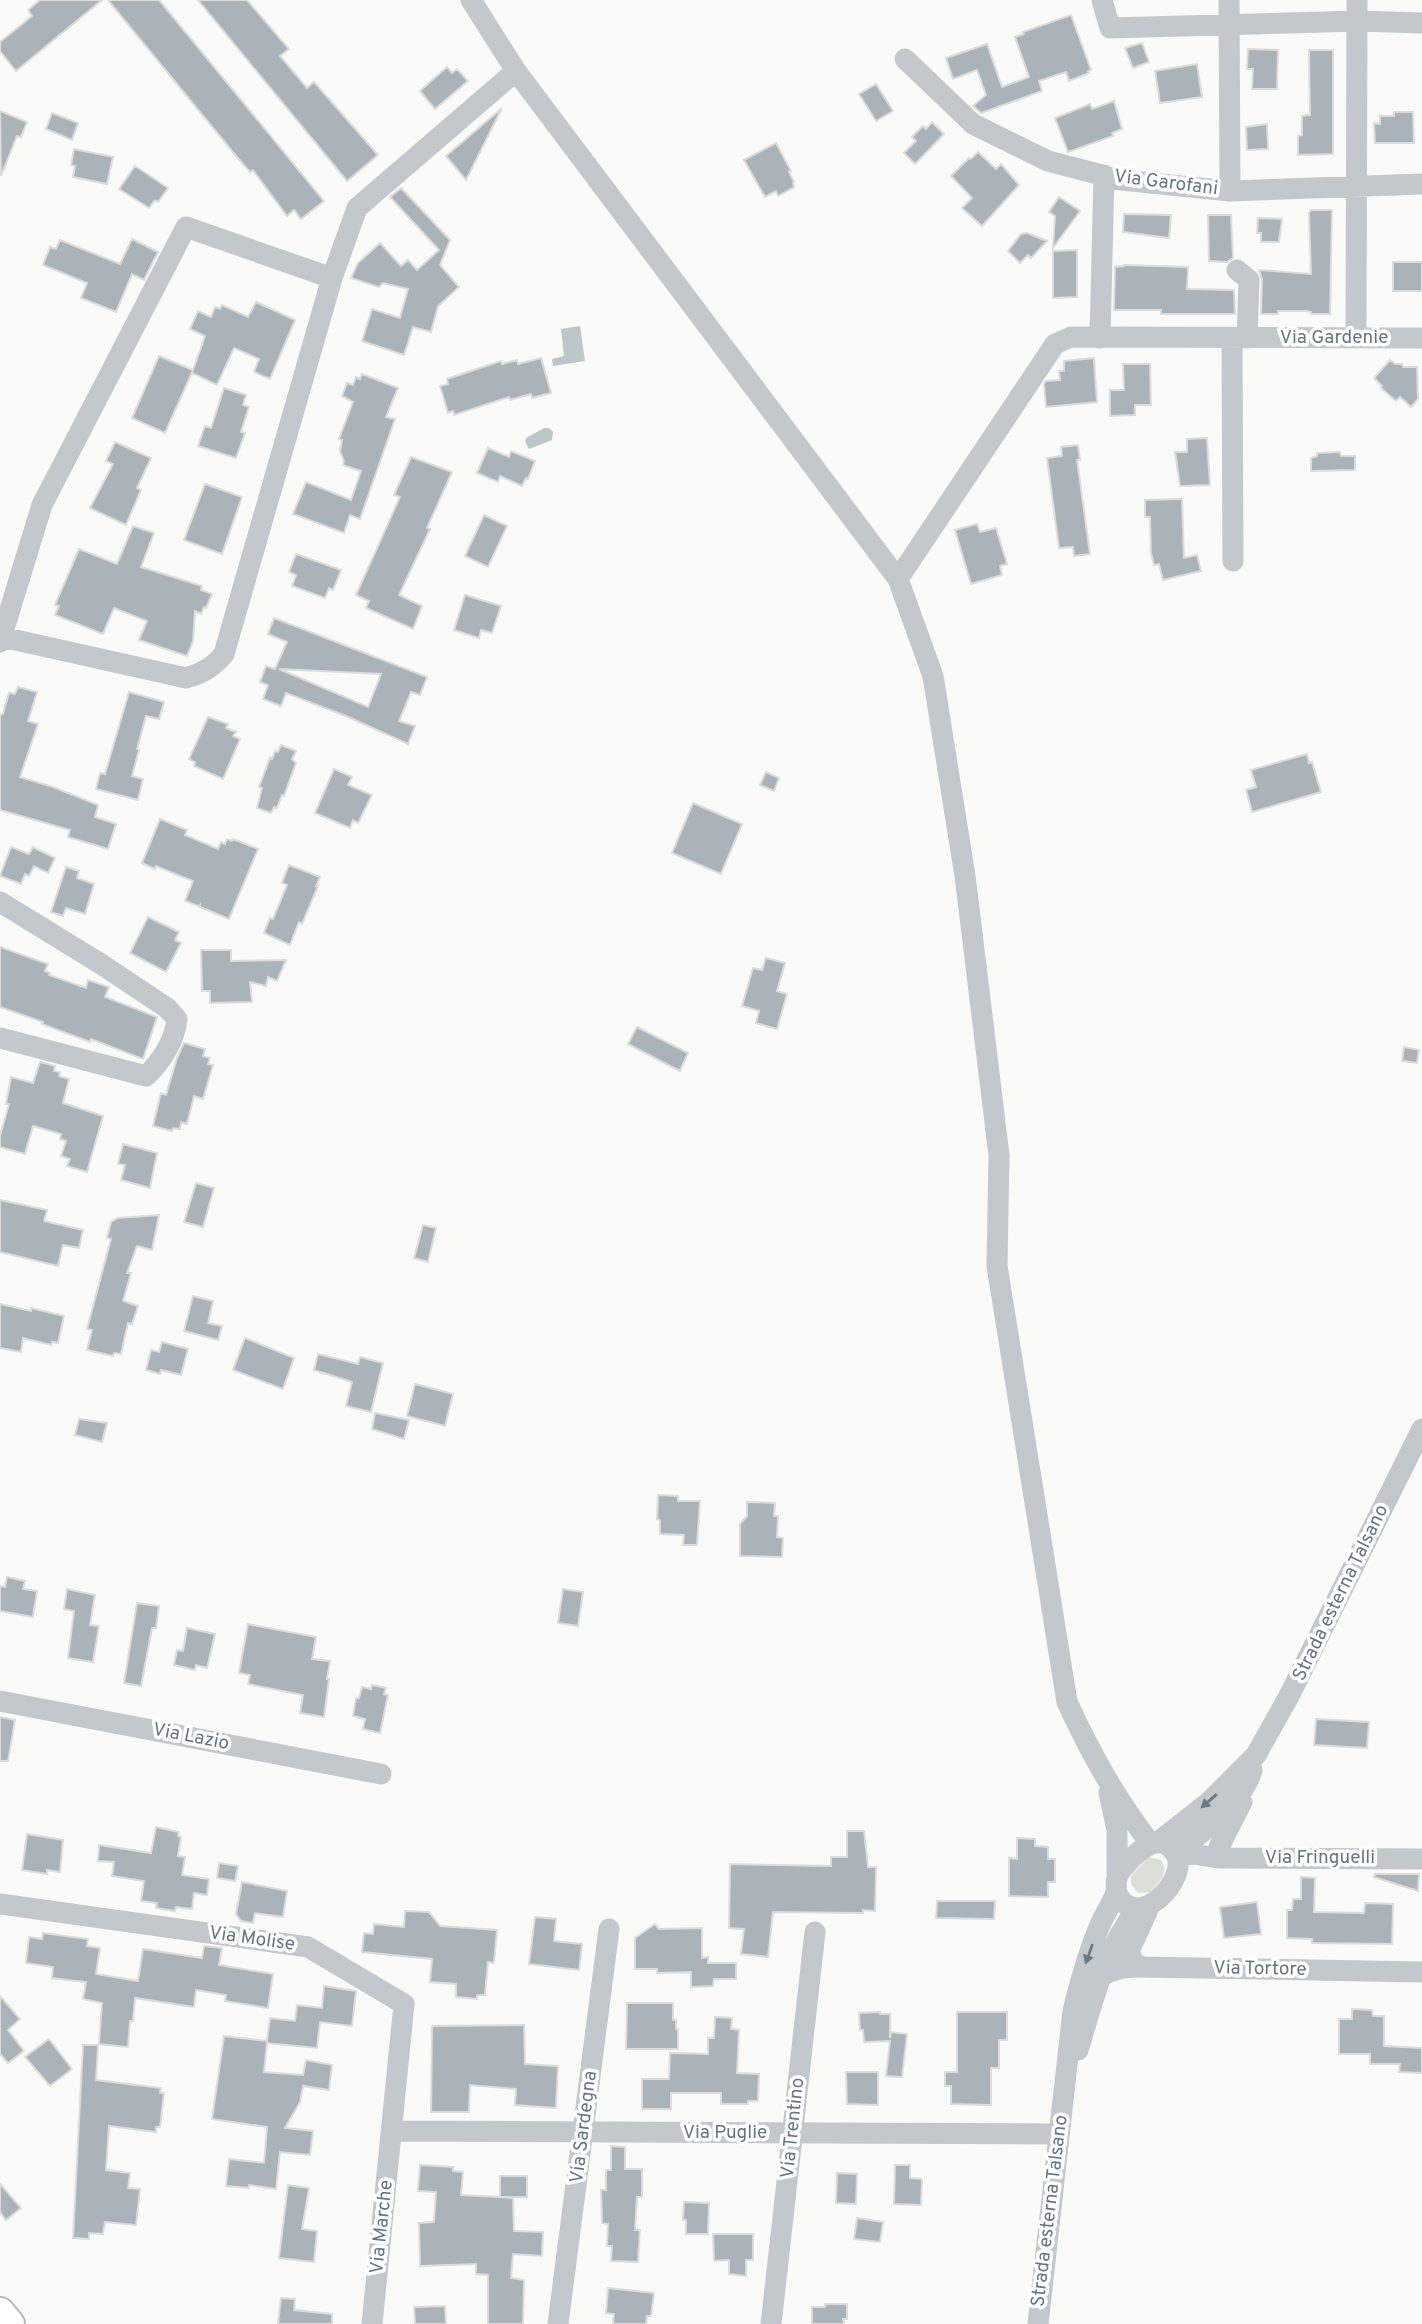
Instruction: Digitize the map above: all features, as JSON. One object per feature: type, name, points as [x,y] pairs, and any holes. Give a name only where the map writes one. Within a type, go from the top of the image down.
[{"type":"main road","points":[[0,2312],[10,2324]]},
{"type":"street","points":[[471,0],[516,71],[898,579],[933,676],[965,876],[999,1156],[997,1266],[1067,1702],[1091,1755],[1108,1783],[1154,1843],[1171,1848],[1177,1862]]},
{"type":"street","points":[[1102,0],[1110,28],[1229,26],[1358,11],[1422,23]]},
{"type":"street","points":[[1229,0],[1230,191]]},
{"type":"street","points":[[1356,338],[1358,11]]},
{"type":"street","name":"Via Garofani","points":[[905,59],[973,124],[1048,161],[1121,180],[1230,191],[1422,184]]},
{"type":"street","points":[[332,278],[186,227],[42,505],[1,639],[186,678],[215,665],[224,654],[332,278],[357,208],[516,71]]},
{"type":"street","points":[[1100,338],[1104,174]]},
{"type":"street","points":[[1233,561],[1239,338],[1249,280],[1237,270]]},
{"type":"street","name":"Via Gardenie","points":[[898,579],[1055,344],[1071,337],[1422,338]]},
{"type":"street","points":[[0,902],[112,971],[167,1008],[177,1019],[176,1031],[158,1065],[146,1076],[0,1038]]},
{"type":"street","name":"Strada esterna Talsano","points":[[1063,2099],[1100,1977],[1124,1924],[1144,1907],[1177,1862],[1228,1808],[1250,1778],[1256,1755],[1289,1696],[1422,1429]]},
{"type":"street","name":"Via Lazio","points":[[0,1701],[382,1774]]},
{"type":"street","name":"Strada esterna Talsano","points":[[1038,2324],[1073,2011],[1082,1972],[1101,1921],[1116,1884],[1144,1846],[1154,1843],[1209,1802],[1256,1755]]},
{"type":"street","points":[[1218,1857],[1219,1847],[1240,1809],[1250,1778]]},
{"type":"street","points":[[1108,1783],[1116,1830],[1116,1884],[1124,1904],[1144,1907],[1129,1951],[1133,1961],[1142,1967]]},
{"type":"street","name":"Via Fringuelli","points":[[1177,1862],[1193,1854],[1218,1857],[1422,1858]]},
{"type":"street","name":"Via Molise","points":[[0,1904],[308,1947],[404,2004],[392,2131]]},
{"type":"street","name":"Via Sardegna","points":[[558,2324],[609,1929]]},
{"type":"street","name":"Via Trentino","points":[[771,2324],[815,1932]]},
{"type":"street","name":"Via Tortore","points":[[1100,1977],[1124,1967],[1422,1972]]},
{"type":"street","name":"Via Puglie","points":[[392,2131],[1059,2134]]},
{"type":"street","name":"Via Marche","points":[[372,2324],[392,2131]]},
{"type":"shaded area","points":[[580,326],[585,361],[553,366],[552,359],[564,356],[561,329]]},
{"type":"shaded area","points":[[544,428],[553,432],[552,440],[529,449],[526,438]]},
{"type":"shaded area","points":[[1149,1857],[1161,1860],[1164,1873],[1150,1892],[1138,1893],[1131,1884],[1131,1876]]},
{"type":"building","points":[[40,0],[102,0],[16,71],[0,51],[0,42],[32,16],[28,10]]},
{"type":"building","points":[[108,0],[159,0],[324,201],[301,219],[294,210],[287,216],[253,170],[250,172],[237,157]]},
{"type":"building","points":[[198,0],[247,0],[289,49],[280,56],[307,88],[314,82],[378,155],[347,181]]},
{"type":"building","points":[[1071,15],[1091,70],[1089,73],[1069,81],[1066,72],[1039,81],[1042,91],[981,113],[973,106],[986,95],[977,70],[953,79],[946,58],[987,44],[1002,87],[1029,77],[1015,37]]},
{"type":"building","points":[[1142,43],[1149,62],[1133,68],[1125,48]]},
{"type":"building","points":[[1248,49],[1278,50],[1277,89],[1252,89],[1253,69],[1247,69]]},
{"type":"building","points":[[1309,50],[1333,50],[1333,154],[1298,155],[1302,116],[1310,115]]},
{"type":"building","points":[[1197,64],[1202,97],[1160,103],[1155,71]]},
{"type":"building","points":[[447,67],[452,73],[457,69],[468,81],[435,109],[420,91]]},
{"type":"building","points":[[876,84],[893,111],[876,121],[859,94]]},
{"type":"building","points":[[1114,101],[1122,129],[1112,133],[1113,136],[1068,152],[1055,118],[1090,104],[1092,109]]},
{"type":"building","points":[[501,110],[466,180],[446,156]]},
{"type":"building","points":[[0,111],[27,122],[21,137],[17,136],[1,176]]},
{"type":"building","points":[[1394,112],[1413,112],[1414,143],[1375,143],[1374,123],[1380,124],[1380,116],[1394,116]]},
{"type":"building","points":[[52,113],[78,123],[72,140],[46,129]]},
{"type":"building","points":[[932,122],[944,134],[915,164],[904,153],[916,141],[912,137],[923,126],[926,129]]},
{"type":"building","points":[[1267,124],[1268,149],[1247,150],[1246,127]]},
{"type":"building","points":[[776,143],[791,171],[789,172],[794,187],[778,196],[776,191],[765,197],[744,160]]},
{"type":"building","points":[[74,149],[113,157],[107,184],[73,177],[75,166],[71,165]]},
{"type":"building","points":[[978,152],[996,169],[1001,164],[1019,185],[982,226],[962,208],[972,198],[951,176]]},
{"type":"building","points":[[135,166],[168,188],[158,202],[155,200],[149,208],[119,189]]},
{"type":"building","points":[[401,188],[450,240],[440,265],[459,287],[438,306],[431,332],[413,327],[404,355],[362,341],[372,309],[400,318],[408,289],[383,283],[379,287],[351,278],[358,263],[380,243],[401,266],[408,260],[417,270],[439,250],[390,197]]},
{"type":"building","points":[[1059,197],[1080,211],[1053,248],[1055,216],[1049,212]]},
{"type":"building","points":[[1311,210],[1332,210],[1330,314],[1278,311],[1278,314],[1261,314],[1262,280],[1259,270],[1311,274]]},
{"type":"building","points":[[1124,214],[1171,215],[1169,238],[1123,232]]},
{"type":"building","points":[[1208,215],[1231,215],[1233,258],[1227,262],[1209,261]]},
{"type":"building","points":[[1258,218],[1282,219],[1279,242],[1261,242],[1261,233],[1257,233]]},
{"type":"building","points":[[1027,233],[1047,241],[1031,258],[1028,255],[1020,263],[1008,251],[1021,234]]},
{"type":"building","points":[[132,239],[158,252],[144,280],[132,274],[116,312],[81,298],[87,283],[43,265],[50,247],[56,249],[60,240],[120,264]]},
{"type":"building","points":[[1077,250],[1077,297],[1053,298],[1053,251]]},
{"type":"building","points":[[1393,262],[1422,262],[1422,291],[1393,291]]},
{"type":"building","points":[[1115,267],[1188,267],[1187,289],[1234,290],[1235,314],[1161,314],[1161,310],[1114,310]]},
{"type":"building","points":[[256,302],[295,320],[270,379],[254,372],[259,359],[234,348],[217,385],[192,373],[205,336],[190,329],[198,311],[211,317],[215,307],[220,309],[222,305],[248,317]]},
{"type":"building","points":[[159,356],[193,370],[165,433],[132,418]]},
{"type":"building","points":[[541,358],[551,393],[532,398],[531,394],[510,400],[509,397],[454,415],[453,411],[448,413],[440,386],[448,384],[447,379],[501,361],[502,364],[517,360],[518,364]]},
{"type":"building","points":[[1094,358],[1097,402],[1046,407],[1044,384],[1046,381],[1060,380],[1059,371],[1064,371],[1064,361]]},
{"type":"building","points":[[1390,360],[1395,364],[1402,364],[1403,367],[1417,367],[1418,399],[1411,407],[1400,397],[1396,401],[1374,378]]},
{"type":"building","points":[[1123,364],[1150,364],[1151,405],[1135,405],[1135,415],[1110,416],[1110,390],[1124,390]]},
{"type":"building","points":[[362,374],[398,388],[386,417],[395,419],[360,519],[350,515],[344,533],[293,514],[306,482],[351,500],[361,471],[343,465],[340,451],[342,440],[339,439],[353,402],[342,396],[347,383],[353,385],[356,377],[360,379]]},
{"type":"building","points":[[224,388],[246,395],[243,405],[249,407],[241,432],[245,433],[236,458],[198,446],[205,426],[211,428]]},
{"type":"building","points":[[1207,438],[1210,485],[1180,486],[1175,452],[1187,452],[1187,439]]},
{"type":"building","points":[[115,442],[151,458],[137,488],[141,490],[126,525],[90,508],[113,464],[106,461]]},
{"type":"building","points":[[1078,445],[1080,460],[1077,460],[1090,554],[1074,556],[1073,547],[1059,548],[1047,458],[1062,456],[1061,447]]},
{"type":"building","points":[[488,448],[509,457],[511,451],[535,461],[522,486],[500,476],[498,482],[477,473]]},
{"type":"building","points":[[1340,452],[1341,456],[1355,456],[1355,470],[1311,471],[1311,458],[1317,456],[1317,453]]},
{"type":"building","points":[[411,457],[452,472],[427,528],[430,529],[399,595],[422,606],[413,629],[366,608],[369,601],[356,595],[400,497],[394,495]]},
{"type":"building","points":[[205,484],[242,497],[222,554],[184,540]]},
{"type":"building","points":[[1182,499],[1184,558],[1197,555],[1201,571],[1163,580],[1159,564],[1154,565],[1151,553],[1150,517],[1145,517],[1145,500]]},
{"type":"building","points":[[484,515],[507,526],[488,567],[465,556]]},
{"type":"building","points":[[977,524],[980,532],[996,528],[1007,564],[1000,566],[1002,575],[971,584],[955,530]]},
{"type":"building","points":[[133,526],[154,533],[141,567],[202,586],[201,590],[212,594],[201,614],[195,611],[193,641],[187,656],[139,640],[147,621],[114,608],[103,634],[55,615],[59,606],[55,605],[79,549],[117,564]]},
{"type":"building","points":[[296,554],[341,570],[333,590],[329,588],[325,598],[292,586],[296,575],[289,572]]},
{"type":"building","points":[[465,595],[501,606],[492,633],[481,630],[479,638],[454,630]]},
{"type":"building","points":[[274,618],[427,677],[420,695],[411,692],[399,721],[415,726],[408,744],[286,693],[281,706],[263,699],[268,685],[260,682],[266,666],[275,669],[287,642],[268,634]],"holes":[[[279,669],[381,674],[368,707]]]},
{"type":"building","points":[[18,687],[37,692],[28,721],[38,724],[20,777],[98,805],[95,817],[116,824],[108,849],[68,837],[70,830],[0,810],[0,715],[3,714],[9,693],[15,694]]},
{"type":"building","points":[[129,692],[164,702],[159,719],[146,716],[137,749],[139,750],[132,776],[143,779],[138,800],[96,789],[100,773],[105,774]]},
{"type":"building","points":[[208,717],[228,724],[226,728],[236,732],[233,736],[240,739],[223,779],[194,766],[195,762],[189,759]]},
{"type":"building","points":[[281,745],[296,751],[292,759],[296,763],[284,796],[282,795],[277,808],[274,807],[271,813],[257,808],[262,788],[259,787],[270,758],[272,759],[275,751],[278,752]]},
{"type":"building","points":[[1307,754],[1321,792],[1252,812],[1246,790],[1256,787],[1251,770]]},
{"type":"building","points":[[334,769],[352,777],[348,785],[372,795],[358,823],[353,820],[350,828],[315,813]]},
{"type":"building","points":[[766,772],[779,778],[774,791],[760,785]]},
{"type":"building","points":[[693,803],[742,824],[721,874],[672,853]]},
{"type":"building","points":[[160,819],[187,830],[185,835],[218,849],[221,842],[225,844],[227,839],[233,839],[258,849],[229,919],[185,901],[193,881],[142,863]]},
{"type":"building","points":[[11,847],[29,854],[33,847],[55,858],[48,873],[34,866],[29,876],[25,874],[21,884],[0,876]]},
{"type":"building","points":[[289,865],[320,877],[302,924],[299,922],[290,945],[264,933],[287,885],[282,883]]},
{"type":"building","points":[[66,867],[79,871],[77,878],[94,884],[85,914],[66,908],[63,916],[51,912]]},
{"type":"building","points":[[148,917],[179,932],[175,940],[181,943],[166,972],[130,953]]},
{"type":"building","points":[[0,947],[48,964],[45,971],[50,973],[49,975],[86,988],[88,980],[109,987],[105,997],[157,1017],[143,1059],[91,1039],[90,1042],[0,1007]]},
{"type":"building","points":[[201,950],[231,950],[231,961],[286,960],[277,981],[268,977],[266,986],[250,982],[252,1002],[210,1003],[210,991],[202,991]]},
{"type":"building","points":[[766,958],[785,963],[777,991],[787,994],[777,1029],[756,1023],[759,1011],[742,1006],[753,968],[762,970]]},
{"type":"building","points":[[637,1027],[688,1053],[680,1071],[628,1044]]},
{"type":"building","points":[[184,1043],[205,1049],[203,1056],[210,1058],[208,1064],[213,1065],[203,1099],[194,1096],[187,1124],[181,1122],[180,1129],[173,1128],[172,1131],[153,1126],[161,1093],[166,1095]]},
{"type":"building","points":[[1404,1047],[1419,1050],[1417,1063],[1402,1061]]},
{"type":"building","points":[[40,1062],[55,1066],[54,1071],[60,1072],[59,1076],[69,1079],[63,1103],[103,1116],[87,1172],[67,1166],[70,1159],[61,1156],[66,1141],[60,1139],[61,1134],[33,1126],[25,1154],[0,1147],[0,1136],[9,1104],[6,1104],[11,1077],[33,1083]]},
{"type":"building","points":[[123,1144],[157,1153],[150,1188],[121,1180],[125,1165],[118,1164]]},
{"type":"building","points":[[196,1183],[214,1188],[203,1227],[184,1222]]},
{"type":"building","points":[[0,1200],[47,1210],[44,1221],[83,1230],[79,1248],[63,1245],[58,1266],[0,1252]]},
{"type":"building","points":[[159,1215],[152,1250],[137,1246],[127,1273],[131,1273],[123,1301],[138,1306],[132,1324],[128,1323],[121,1354],[114,1353],[113,1356],[87,1350],[92,1330],[87,1329],[111,1239],[107,1238],[111,1222],[118,1218]]},
{"type":"building","points":[[423,1225],[436,1228],[428,1262],[414,1258]]},
{"type":"building","points":[[193,1296],[213,1301],[208,1323],[222,1326],[218,1340],[184,1331]]},
{"type":"building","points":[[0,1304],[64,1316],[58,1343],[52,1342],[51,1345],[23,1338],[21,1352],[0,1348]]},
{"type":"building","points":[[245,1338],[294,1358],[283,1389],[233,1370]]},
{"type":"building","points":[[162,1342],[188,1349],[181,1375],[161,1370],[160,1374],[146,1370],[151,1350],[159,1352]]},
{"type":"building","points":[[318,1354],[358,1364],[360,1357],[383,1363],[371,1412],[346,1406],[352,1382],[314,1370]]},
{"type":"building","points":[[415,1384],[453,1394],[445,1426],[407,1416]]},
{"type":"building","points":[[375,1413],[409,1420],[404,1439],[372,1429]]},
{"type":"building","points":[[79,1419],[107,1423],[102,1442],[75,1435]]},
{"type":"building","points":[[658,1495],[678,1496],[678,1501],[700,1501],[697,1545],[683,1545],[684,1535],[660,1534],[660,1520],[657,1519]]},
{"type":"building","points":[[747,1502],[775,1503],[774,1516],[778,1516],[777,1537],[783,1538],[782,1557],[740,1556],[740,1524],[747,1516]]},
{"type":"building","points":[[7,1577],[25,1581],[23,1589],[37,1591],[33,1617],[0,1611],[0,1586],[5,1587]]},
{"type":"building","points":[[67,1589],[95,1595],[90,1625],[99,1626],[93,1662],[68,1658],[74,1611],[64,1609]]},
{"type":"building","points":[[563,1589],[583,1592],[578,1626],[558,1623]]},
{"type":"building","points":[[137,1603],[159,1606],[141,1686],[124,1683]]},
{"type":"building","points":[[248,1624],[316,1637],[312,1659],[330,1661],[324,1717],[300,1713],[303,1695],[248,1684],[250,1675],[239,1673]]},
{"type":"building","points":[[187,1628],[215,1634],[207,1668],[196,1665],[195,1670],[174,1665],[177,1650],[183,1651]]},
{"type":"building","points":[[372,1685],[386,1688],[384,1694],[388,1695],[380,1733],[363,1729],[365,1719],[353,1716],[356,1698],[359,1698],[362,1687],[371,1689]]},
{"type":"building","points":[[0,1717],[15,1720],[8,1761],[0,1761]]},
{"type":"building","points":[[1316,1719],[1369,1722],[1367,1748],[1314,1745]]},
{"type":"building","points":[[156,1827],[179,1832],[178,1836],[181,1837],[178,1856],[185,1857],[182,1875],[209,1879],[207,1895],[194,1893],[192,1909],[176,1907],[175,1911],[156,1908],[157,1903],[141,1901],[144,1881],[112,1876],[114,1862],[98,1861],[99,1845],[151,1853]]},
{"type":"building","points":[[847,1831],[864,1831],[868,1867],[876,1867],[875,1911],[773,1912],[768,1957],[741,1954],[744,1929],[729,1928],[730,1864],[831,1866],[831,1857],[847,1857]]},
{"type":"building","points":[[27,1834],[63,1840],[60,1872],[47,1870],[47,1874],[22,1870]]},
{"type":"building","points":[[1017,1838],[1035,1839],[1035,1846],[1048,1847],[1048,1859],[1055,1859],[1055,1882],[1048,1882],[1048,1897],[1009,1896],[1009,1858],[1017,1859]]},
{"type":"building","points":[[219,1863],[238,1866],[235,1881],[217,1878]]},
{"type":"building","points":[[1375,1874],[1419,1874],[1418,1891],[1374,1877]]},
{"type":"building","points":[[1301,1877],[1315,1878],[1314,1912],[1364,1913],[1365,1903],[1393,1904],[1392,1944],[1312,1943],[1312,1939],[1287,1938],[1287,1910],[1292,1910],[1293,1899],[1301,1899]]},
{"type":"building","points":[[242,1882],[287,1891],[283,1917],[255,1913],[253,1923],[241,1921],[236,1914]]},
{"type":"building","points":[[937,1901],[995,1901],[994,1919],[936,1918]]},
{"type":"building","points":[[1257,1902],[1261,1934],[1224,1938],[1220,1907]]},
{"type":"building","points":[[405,1911],[429,1912],[440,1926],[497,1930],[494,1963],[488,1962],[485,1995],[477,1995],[477,1999],[456,1997],[456,1984],[430,1982],[432,1959],[362,1952],[364,1933],[373,1934],[374,1924],[404,1927]]},
{"type":"building","points":[[535,1917],[556,1919],[554,1941],[582,1944],[579,1970],[529,1964]]},
{"type":"building","points":[[655,1924],[659,1929],[702,1928],[702,1958],[708,1957],[708,1963],[736,1963],[736,1979],[714,1979],[713,1986],[691,1987],[691,1972],[657,1973],[657,1969],[635,1969],[635,1938]]},
{"type":"building","points":[[43,1933],[88,1939],[87,1946],[100,1948],[96,1974],[138,1981],[143,1949],[202,1958],[204,1946],[222,1948],[219,1965],[273,1974],[268,2008],[225,2001],[226,1995],[196,1990],[194,2007],[135,1998],[128,2047],[99,2044],[102,2003],[83,1999],[86,1982],[52,1978],[53,1967],[26,1963],[29,1937],[42,1939]]},
{"type":"building","points":[[324,1986],[356,1991],[352,2026],[320,2022],[317,2048],[267,2043],[264,2072],[303,2075],[306,2060],[332,2065],[329,2090],[303,2086],[300,2102],[285,2128],[313,2131],[310,2155],[280,2152],[276,2189],[249,2185],[249,2188],[226,2186],[229,2159],[264,2163],[267,2127],[212,2119],[224,2036],[267,2041],[270,2018],[295,2021],[297,2005],[322,2008]]},
{"type":"building","points":[[0,1996],[20,2019],[8,2030],[24,2051],[8,2063],[0,2054]]},
{"type":"building","points":[[627,2003],[673,2003],[673,2020],[676,2020],[678,2029],[678,2049],[626,2049]]},
{"type":"building","points":[[1352,2009],[1372,2010],[1373,2016],[1384,2016],[1384,2046],[1422,2048],[1422,2073],[1399,2072],[1400,2064],[1370,2064],[1370,2054],[1339,2054],[1339,2019],[1352,2019]]},
{"type":"building","points":[[957,2012],[1007,2012],[1007,2040],[999,2040],[999,2068],[991,2068],[991,2105],[951,2104],[951,2086],[945,2086],[945,2072],[957,2072]]},
{"type":"building","points":[[859,2013],[890,2014],[890,2038],[891,2032],[907,2034],[902,2077],[886,2076],[890,2041],[864,2042]]},
{"type":"building","points":[[715,2017],[732,2018],[731,2029],[739,2030],[737,2073],[759,2074],[758,2101],[748,2101],[748,2104],[721,2104],[721,2093],[671,2093],[671,2109],[642,2109],[642,2079],[669,2079],[670,2053],[708,2054],[708,2038],[714,2038]]},
{"type":"building","points":[[524,2025],[525,2064],[558,2066],[556,2108],[515,2105],[516,2089],[470,2085],[469,2112],[431,2112],[432,2026]]},
{"type":"building","points":[[49,2039],[72,2069],[50,2086],[25,2057]]},
{"type":"building","points":[[83,2045],[98,2045],[96,2080],[161,2088],[160,2093],[164,2093],[160,2127],[156,2127],[156,2132],[109,2126],[106,2170],[130,2173],[128,2188],[140,2189],[136,2225],[105,2222],[103,2234],[89,2233],[89,2239],[73,2238]]},
{"type":"building","points":[[846,2072],[878,2072],[878,2105],[847,2104]]},
{"type":"building","points":[[611,2146],[625,2147],[625,2169],[642,2169],[642,2197],[637,2197],[635,2230],[640,2230],[638,2262],[611,2261],[612,2246],[607,2246],[608,2224],[602,2223],[601,2190],[606,2190],[606,2170],[611,2170]]},
{"type":"building","points":[[420,2165],[453,2167],[453,2171],[463,2172],[461,2195],[513,2198],[514,2231],[543,2232],[542,2256],[513,2254],[511,2278],[524,2280],[523,2324],[488,2324],[488,2275],[476,2274],[476,2264],[420,2266],[419,2223],[434,2222],[436,2192],[418,2191]]},
{"type":"building","points":[[895,2165],[910,2165],[910,2178],[922,2179],[921,2205],[894,2204]]},
{"type":"building","points":[[837,2173],[857,2174],[856,2204],[836,2203]]},
{"type":"building","points":[[500,2176],[527,2176],[527,2197],[500,2197]]},
{"type":"building","points":[[0,2184],[21,2208],[6,2220],[0,2212]]},
{"type":"building","points":[[288,2185],[309,2188],[302,2229],[317,2231],[314,2262],[279,2258]]},
{"type":"building","points":[[684,2202],[709,2203],[708,2234],[686,2234],[686,2220],[683,2220]]},
{"type":"building","points":[[857,2218],[883,2222],[880,2242],[854,2239]]},
{"type":"building","points":[[713,2234],[753,2234],[753,2260],[746,2260],[746,2276],[729,2274],[729,2260],[714,2261]]},
{"type":"building","points":[[608,2288],[654,2293],[651,2316],[647,2316],[646,2324],[613,2324],[614,2314],[606,2313]]},
{"type":"building","points":[[281,2298],[295,2299],[294,2310],[332,2314],[332,2324],[278,2324]]},
{"type":"building","points":[[825,2304],[847,2304],[847,2319],[843,2319],[844,2324],[812,2324],[812,2307],[825,2307]]},
{"type":"building","points":[[445,2306],[446,2324],[415,2324],[414,2307]]}]
